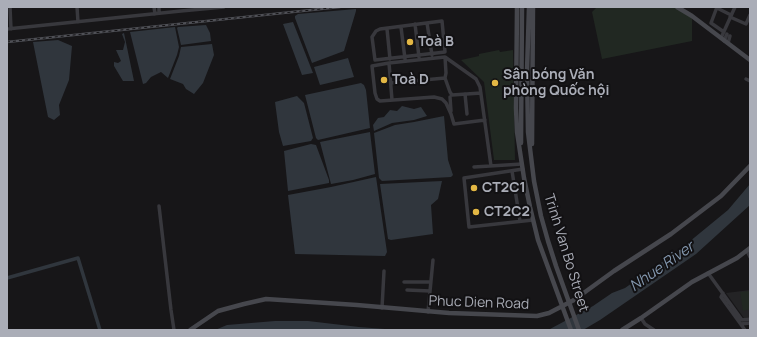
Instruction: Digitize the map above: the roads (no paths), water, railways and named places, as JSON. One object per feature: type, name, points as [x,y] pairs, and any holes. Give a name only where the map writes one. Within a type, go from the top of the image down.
[{"type":"main road","name":"Trinh Van Bo Street","points":[[518,7],[516,108],[517,132],[521,153]]},
{"type":"main road","name":"Trinh Van Bo Street","points":[[522,7],[522,164],[533,220],[571,330]]},
{"type":"main road","name":"Trinh Van Bo Street","points":[[529,7],[527,87],[528,132],[534,181],[541,216],[556,266],[579,330]]},
{"type":"main road","name":"Trinh Van Bo Street","points":[[531,159],[533,7]]},
{"type":"main road","points":[[677,7],[750,60]]},
{"type":"main road","name":"Phuc Dien Road","points":[[190,330],[218,311],[266,300],[428,312],[537,316],[563,309],[614,271],[671,234],[721,196],[750,166]]},
{"type":"main road","points":[[622,330],[682,288],[749,250]]},
{"type":"street","points":[[10,7],[9,29],[157,13],[180,9],[224,7]]},
{"type":"street","points":[[77,7],[78,22]]},
{"type":"street","points":[[154,7],[157,13]]},
{"type":"street","points":[[157,13],[159,7]]},
{"type":"street","points":[[727,34],[711,22],[717,7],[746,24],[750,15]]},
{"type":"street","points":[[724,41],[735,7]]},
{"type":"street","points":[[485,120],[454,124],[446,103],[442,99],[434,97],[380,101],[377,99],[372,66],[390,62],[405,57],[445,52],[442,21],[380,29],[376,31],[372,37],[375,60],[390,62],[405,62],[445,57],[476,79],[480,87],[485,120],[491,166]]},
{"type":"street","points":[[427,23],[432,59]]},
{"type":"street","points":[[414,24],[419,60]]},
{"type":"street","points":[[401,26],[405,62]]},
{"type":"street","points":[[387,29],[392,100]]},
{"type":"street","points":[[724,41],[727,34]]},
{"type":"street","points":[[445,57],[445,78],[451,95],[451,114]]},
{"type":"street","points":[[391,83],[445,78]]},
{"type":"street","points":[[442,99],[451,95],[481,93]]},
{"type":"street","points":[[465,94],[467,114]]},
{"type":"street","points":[[446,103],[451,95]]},
{"type":"street","points":[[474,167],[522,164]]},
{"type":"street","points":[[523,170],[464,178],[469,227],[533,220]]},
{"type":"street","points":[[512,171],[520,221]]},
{"type":"street","points":[[159,206],[174,330]]},
{"type":"street","points":[[749,250],[750,257]]},
{"type":"street","points":[[428,312],[433,260]]},
{"type":"street","points":[[382,308],[384,271]]},
{"type":"street","points":[[708,273],[742,320],[750,318]]},
{"type":"street","points":[[404,282],[431,282]]},
{"type":"street","points":[[407,290],[430,291]]},
{"type":"street","points":[[723,293],[721,297],[745,330]]},
{"type":"street","points":[[641,318],[645,324],[654,330]]},
{"type":"street","points":[[740,324],[750,323]]},
{"type":"water","points":[[356,9],[344,51],[312,63],[295,16],[298,14]]},
{"type":"water","points":[[293,22],[313,73],[302,75],[283,24]]},
{"type":"water","points":[[206,25],[210,33],[211,41],[181,45],[178,27]]},
{"type":"water","points":[[175,27],[179,47],[168,78],[161,72],[151,77],[146,83],[143,84],[130,32]]},
{"type":"water","points":[[124,33],[134,81],[123,81],[114,66],[114,62],[118,63],[121,61],[116,50],[123,50],[125,42],[122,34]]},
{"type":"water","points":[[58,40],[72,46],[69,80],[59,105],[60,115],[54,120],[48,117],[33,42]]},
{"type":"water","points":[[212,44],[214,55],[203,83],[194,94],[186,89],[183,84],[170,79],[181,47]]},
{"type":"water","points":[[348,58],[354,77],[320,85],[314,67]]},
{"type":"water","points":[[361,83],[364,85],[366,90],[370,128],[318,140],[316,138],[305,95]]},
{"type":"water","points":[[297,96],[304,103],[313,138],[311,141],[283,146],[279,132],[275,102]]},
{"type":"water","points":[[402,106],[414,109],[421,107],[427,116],[414,120],[392,123],[374,131],[373,125],[378,118],[384,117],[390,110],[397,111]]},
{"type":"water","points":[[444,116],[448,160],[453,175],[451,177],[382,181],[379,178],[374,133],[395,125]]},
{"type":"water","points":[[370,132],[375,174],[331,184],[320,142]]},
{"type":"water","points":[[311,144],[316,145],[329,183],[288,191],[284,151]]},
{"type":"water","points":[[376,177],[387,252],[385,256],[295,254],[288,195]]},
{"type":"water","points":[[442,181],[438,199],[431,205],[433,234],[391,240],[388,239],[380,184]]},
{"type":"water","name":"Nhue River","points":[[750,184],[750,205],[696,254],[583,330],[544,330],[550,329],[593,306],[612,293],[625,288],[678,251],[728,210]]},
{"type":"water","points":[[275,321],[308,321],[398,330],[215,330],[227,325]]},
{"type":"waterway","points":[[7,278],[78,258],[100,330]]},
{"type":"railway","points":[[7,42],[340,7]]},
{"type":"place","name":"Toà B","points":[[410,42]]},
{"type":"place","name":"Toà D","points":[[384,80]]},
{"type":"place","name":"Sân bóng Văn phòng Quốc hội","points":[[495,83]]},
{"type":"place","name":"CT2C1","points":[[474,188]]},
{"type":"place","name":"CT2C2","points":[[476,212]]}]
